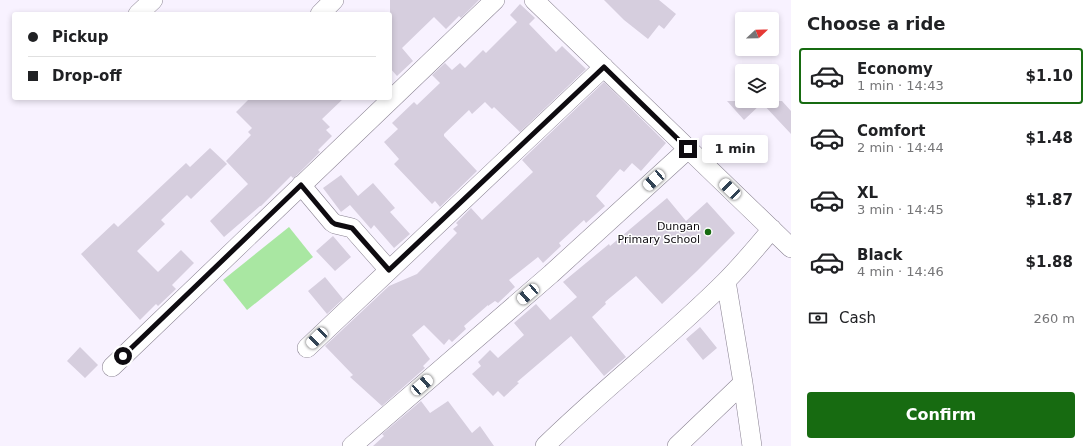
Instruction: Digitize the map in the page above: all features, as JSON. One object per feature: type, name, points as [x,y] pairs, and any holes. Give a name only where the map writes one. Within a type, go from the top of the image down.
[{"type":"street","points":[[140,12],[154,0]]},
{"type":"street","points":[[322,12],[334,0]]},
{"type":"street","points":[[392,98],[495,0]]},
{"type":"street","points":[[534,0],[791,248]]},
{"type":"street","points":[[307,348],[604,67]]},
{"type":"street","points":[[112,367],[390,100]]},
{"type":"street","points":[[352,446],[551,274],[688,149]]},
{"type":"street","points":[[301,185],[332,222],[352,228],[389,270]]},
{"type":"street","points":[[544,446],[654,348],[726,281],[772,229]]},
{"type":"street","points":[[726,281],[752,446]]},
{"type":"street","points":[[677,446],[743,383]]},
{"type":"green space","points":[[289,227],[313,257],[247,310],[223,280]]},
{"type":"building","points":[[390,0],[479,0],[461,18],[459,16],[446,29],[434,17],[402,48],[413,61],[397,76],[392,70],[392,12],[390,12]]},
{"type":"building","points":[[604,0],[659,0],[676,14],[664,29],[659,25],[648,39],[624,20]]},
{"type":"building","points":[[520,4],[535,18],[529,24],[556,52],[562,46],[586,69],[520,132],[494,107],[492,109],[485,102],[472,114],[469,110],[444,134],[444,136],[477,171],[440,207],[435,201],[432,204],[394,164],[399,159],[384,142],[398,129],[392,123],[414,102],[417,105],[440,83],[432,75],[445,63],[452,70],[460,63],[465,68],[483,50],[486,53],[517,22],[510,15]]},
{"type":"building","points":[[604,82],[666,143],[641,171],[632,163],[624,172],[620,169],[596,196],[605,206],[586,223],[584,220],[559,243],[561,246],[543,263],[538,257],[509,280],[515,287],[498,303],[495,301],[488,305],[464,326],[466,329],[452,342],[449,339],[444,345],[424,325],[412,335],[430,359],[423,366],[425,368],[382,406],[350,377],[353,375],[325,346],[389,286],[417,274],[457,233],[453,229],[458,225],[456,223],[471,208],[482,220],[533,172],[522,160]]},
{"type":"building","points":[[248,100],[342,100],[322,119],[330,127],[326,130],[332,136],[318,150],[320,152],[296,176],[293,178],[291,176],[261,206],[224,237],[210,221],[248,184],[226,161],[251,135],[248,132],[252,128],[236,112]]},
{"type":"building","points":[[727,101],[735,101],[735,108],[757,108],[744,120]]},
{"type":"building","points":[[779,101],[782,101],[791,111],[791,134],[767,108],[779,108]]},
{"type":"building","points":[[210,148],[227,164],[191,199],[187,195],[161,220],[165,224],[137,251],[158,272],[181,250],[194,263],[172,285],[176,289],[158,306],[156,304],[140,320],[81,254],[114,223],[118,227],[186,163],[190,167]]},
{"type":"building","points":[[341,175],[358,196],[373,183],[395,208],[390,212],[410,234],[394,248],[374,225],[371,229],[350,205],[341,212],[323,188]]},
{"type":"building","points":[[667,198],[686,221],[707,202],[735,233],[662,304],[636,276],[605,302],[606,304],[592,317],[626,357],[604,376],[571,336],[517,382],[519,383],[504,397],[498,391],[493,396],[472,374],[481,366],[478,362],[490,350],[498,358],[524,335],[514,323],[536,304],[550,320],[577,297],[563,282],[609,244],[610,246]]},
{"type":"building","points":[[333,236],[351,257],[335,271],[316,251]]},
{"type":"building","points":[[325,277],[343,299],[327,314],[308,291]]},
{"type":"building","points":[[700,327],[717,348],[703,360],[686,339]]},
{"type":"building","points":[[80,347],[98,365],[85,378],[67,361]]},
{"type":"building","points":[[421,401],[430,413],[448,401],[472,433],[480,426],[494,446],[373,446],[384,436],[382,434]]},
{"type":"place","name":"Dungan Primary School","points":[[708,232]]},
{"type":"route","points":[[123,356],[301,185],[332,222],[352,228],[389,270],[604,67],[688,149]]}]
